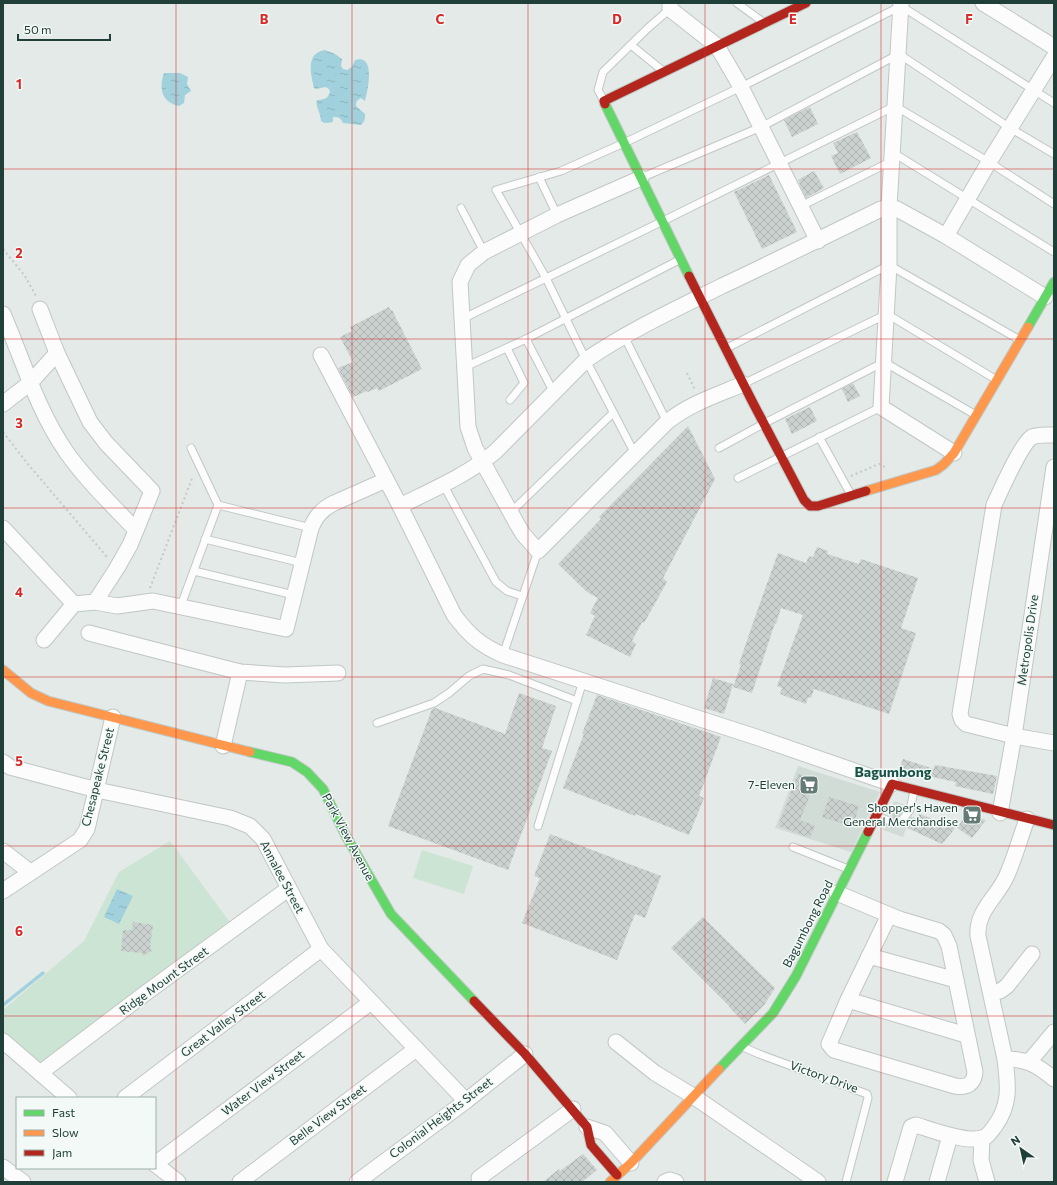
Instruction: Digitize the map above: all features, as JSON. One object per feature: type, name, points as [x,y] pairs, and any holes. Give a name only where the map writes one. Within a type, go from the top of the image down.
[{"type":"street","points":[[806,3],[604,101],[742,384],[804,500],[810,506],[818,506],[936,470],[944,464],[954,452],[976,416],[1020,340],[1047,298],[1054,282]]},
{"type":"street","points":[[983,3],[1054,47]]},
{"type":"street","points":[[901,5],[889,207],[887,314],[880,407],[954,452]]},
{"type":"street","points":[[670,6],[717,46],[742,87],[818,240]]},
{"type":"street","points":[[946,236],[989,162],[1054,57]]},
{"type":"street","points":[[641,178],[521,232],[484,252],[468,265],[460,282],[468,427],[471,440],[510,513],[523,534],[538,551],[667,422],[678,414],[701,402],[742,384]]},
{"type":"street","points":[[400,506],[483,462],[495,452],[586,360],[624,336],[881,209],[889,207],[897,209],[946,236],[1047,298]]},
{"type":"street","points":[[40,309],[57,353],[90,422],[106,443],[131,471],[152,491],[130,545],[95,602]]},
{"type":"street","points":[[3,314],[30,383],[53,430],[67,454],[136,530]]},
{"type":"street","points":[[3,404],[30,383],[57,353]]},
{"type":"street","points":[[320,355],[400,506],[454,615],[464,629],[488,648],[503,655],[759,738],[892,784],[1000,813],[1054,825]]},
{"type":"street","points":[[1054,435],[1041,435],[1032,438],[1025,444],[1000,489],[994,505],[960,714],[962,720],[966,724],[1014,736],[1054,743]]},
{"type":"street","name":"Metropolis Drive","points":[[1000,813],[1014,736],[1054,467]]},
{"type":"street","points":[[44,640],[74,604],[95,602],[117,606],[153,601],[286,630],[314,520],[326,507],[386,480]]},
{"type":"street","points":[[3,528],[74,604]]},
{"type":"street","points":[[89,634],[240,672],[285,675],[338,673]]},
{"type":"street","name":"Park View Avenue","points":[[3,670],[31,693],[48,702],[292,762],[307,772],[323,789],[346,836],[391,914],[525,1054],[573,1109],[587,1127],[591,1145],[617,1175]]},
{"type":"street","points":[[223,746],[240,672]]},
{"type":"street","name":"Chesapeake Street","points":[[3,891],[80,840],[87,829],[113,717]]},
{"type":"street","name":"Annalee Street","points":[[3,762],[10,767],[97,790],[230,818],[250,826],[263,839],[288,889],[321,949],[466,1101]]},
{"type":"street","name":"Bagumbong Road","points":[[610,1182],[631,1163],[772,1013],[796,976],[892,784]]},
{"type":"street","points":[[895,1182],[911,1127],[916,1126],[950,1136],[973,1139],[982,1138],[990,1134],[1002,1116],[1008,1095],[1005,1059],[977,926],[981,915],[1008,875],[1027,819]]},
{"type":"street","points":[[3,851],[30,872]]},
{"type":"street","name":"Ridge Mount Street","points":[[40,1073],[143,995],[288,889]]},
{"type":"street","points":[[837,893],[889,915],[934,928],[944,935],[949,946],[966,1035],[975,1072],[972,1083],[968,1086],[961,1088],[834,1050],[829,1044],[848,1000],[889,915]]},
{"type":"street","name":"Great Valley Street","points":[[126,1097],[321,949]]},
{"type":"street","points":[[991,994],[1000,991],[1007,986],[1032,954]]},
{"type":"street","points":[[869,956],[956,980]]},
{"type":"street","points":[[848,1000],[966,1035]]},
{"type":"street","name":"Water View Street","points":[[156,1163],[371,1002]]},
{"type":"street","points":[[1029,1062],[1054,1032]]},
{"type":"street","points":[[3,1041],[68,1097]]},
{"type":"street","points":[[616,1042],[655,1073],[693,1096],[818,1182]]},
{"type":"street","name":"Belle View Street","points":[[240,1182],[416,1049]]},
{"type":"street","name":"Colonial Heights Street","points":[[357,1182],[466,1101],[525,1054]]},
{"type":"street","points":[[1005,1059],[1016,1059],[1029,1062],[1040,1067],[1054,1079]]},
{"type":"street","points":[[479,1178],[573,1109]]},
{"type":"street","points":[[587,1127],[605,1133],[631,1163]]},
{"type":"street","points":[[941,1178],[950,1136]]},
{"type":"street","points":[[982,1138],[981,1160],[987,1182]]},
{"type":"street","points":[[156,1165],[178,1182]]},
{"type":"street","points":[[3,1167],[23,1182]]},
{"type":"street","points":[[665,1182],[670,1180],[676,1182]]},
{"type":"lane","points":[[737,3],[765,23]]},
{"type":"lane","points":[[635,454],[586,360],[546,278],[496,190],[561,170],[624,143],[742,87],[901,5],[1054,102]]},
{"type":"lane","points":[[604,101],[598,90],[603,72],[670,6]]},
{"type":"lane","points":[[631,45],[665,72]]},
{"type":"lane","points":[[641,178],[761,127],[899,54],[1010,128],[1054,154]]},
{"type":"lane","points":[[462,319],[663,222],[895,106],[989,162],[1054,204]]},
{"type":"lane","points":[[801,206],[892,156],[967,199],[1054,252]]},
{"type":"lane","points":[[539,177],[557,215]]},
{"type":"lane","points":[[461,208],[484,252]]},
{"type":"lane","points":[[464,368],[566,319],[681,259]]},
{"type":"lane","points":[[725,348],[889,265],[1020,340]]},
{"type":"lane","points":[[742,384],[887,314],[997,380]]},
{"type":"lane","points":[[624,336],[667,422]]},
{"type":"lane","points":[[526,339],[554,393]]},
{"type":"lane","points":[[507,348],[524,382],[510,400]]},
{"type":"lane","points":[[719,448],[884,362],[976,416]]},
{"type":"lane","points":[[738,478],[880,407]]},
{"type":"lane","points":[[510,513],[613,413]]},
{"type":"lane","points":[[819,437],[850,495]]},
{"type":"lane","points":[[180,608],[218,505],[191,448]]},
{"type":"lane","points":[[443,484],[496,582],[507,591],[522,596]]},
{"type":"lane","points":[[218,505],[311,528]]},
{"type":"lane","points":[[205,539],[302,563]]},
{"type":"lane","points":[[503,655],[538,551]]},
{"type":"lane","points":[[194,571],[294,595]]},
{"type":"lane","points":[[376,723],[434,703],[449,693],[469,676],[483,669],[509,675],[576,701]]},
{"type":"lane","points":[[538,826],[583,681]]},
{"type":"lane","points":[[902,820],[910,810],[914,790]]},
{"type":"lane","points":[[876,816],[890,821]]},
{"type":"lane","points":[[793,847],[849,869]]},
{"type":"lane","name":"Victory Drive","points":[[740,1046],[867,1094],[868,1098],[846,1182]]},
{"type":"path","points":[[3,249],[25,276],[40,309]]},
{"type":"path","points":[[687,373],[701,402]]},
{"type":"path","points":[[3,432],[27,463],[117,568]]},
{"type":"path","points":[[144,602],[198,465]]},
{"type":"shaded area","points":[[798,766],[880,792],[851,852],[775,828]]},
{"type":"shaded area","points":[[894,801],[914,808],[903,837],[883,830]]},
{"type":"green space","points":[[170,841],[229,921],[41,1063],[3,1033],[3,1010],[84,941],[119,872]]},
{"type":"green space","points":[[422,850],[473,866],[464,894],[413,878]]},
{"type":"water","points":[[325,50],[342,59],[341,66],[343,69],[347,70],[352,67],[355,60],[362,60],[366,62],[368,67],[369,82],[365,101],[361,98],[358,100],[356,105],[365,114],[361,125],[343,123],[340,118],[335,117],[333,117],[333,122],[324,123],[321,121],[317,100],[326,98],[330,91],[325,87],[314,88],[311,65],[314,55]]},
{"type":"water","points":[[164,73],[180,73],[188,77],[187,84],[191,91],[185,95],[184,103],[179,106],[168,101],[163,94],[162,79]]},
{"type":"water","points":[[117,889],[133,896],[119,924],[104,917]]},
{"type":"building","points":[[810,107],[818,124],[792,137],[784,120]]},
{"type":"building","points":[[857,132],[871,158],[840,174],[831,156],[838,153],[833,143]]},
{"type":"building","points":[[814,171],[824,188],[806,198],[798,180]]},
{"type":"building","points":[[769,175],[797,232],[762,249],[734,192]]},
{"type":"building","points":[[389,307],[391,311],[392,310],[422,369],[379,391],[377,388],[353,397],[338,368],[353,362],[340,337],[352,331],[350,327]]},
{"type":"building","points":[[853,383],[860,396],[848,402],[842,389]]},
{"type":"building","points":[[810,407],[817,421],[792,434],[785,419]]},
{"type":"building","points":[[688,426],[715,479],[663,578],[667,582],[632,641],[636,644],[630,657],[586,635],[595,616],[590,613],[598,598],[587,592],[558,564],[601,519],[599,517]]},
{"type":"building","points":[[817,547],[828,551],[827,554],[859,564],[861,559],[918,578],[901,628],[916,633],[889,714],[814,689],[811,698],[808,697],[806,704],[780,694],[782,688],[777,686],[803,615],[781,608],[752,693],[733,687],[741,665],[739,664],[778,553],[806,563],[809,556],[813,557]]},
{"type":"building","points":[[713,678],[733,684],[724,714],[704,708]]},
{"type":"building","points":[[519,693],[556,706],[542,748],[552,751],[508,870],[388,826],[432,709],[435,708],[505,734]]},
{"type":"building","points":[[597,695],[721,737],[699,796],[704,798],[689,835],[563,788]]},
{"type":"building","points":[[903,759],[934,769],[935,765],[997,776],[993,794],[955,786],[956,782],[919,774],[918,778],[898,773]]},
{"type":"building","points":[[798,774],[816,780],[800,820],[815,826],[810,838],[778,826]]},
{"type":"building","points":[[829,797],[859,806],[853,827],[822,817]]},
{"type":"building","points":[[894,811],[901,813],[897,819],[900,824],[898,828],[892,826],[895,822],[892,816]]},
{"type":"building","points":[[919,814],[956,827],[942,844],[901,825],[906,823],[911,817],[918,819]]},
{"type":"building","points":[[968,816],[986,820],[972,838],[957,828],[964,818],[965,819]]},
{"type":"building","points":[[550,834],[661,876],[645,918],[635,914],[617,960],[522,923],[540,878],[534,876]]},
{"type":"building","points":[[703,917],[775,988],[764,1005],[745,1024],[671,948]]},
{"type":"building","points":[[133,922],[153,925],[150,947],[152,951],[143,956],[142,953],[121,951],[123,930],[132,930]]},
{"type":"building","points":[[583,1154],[597,1170],[582,1182],[543,1182],[559,1169],[560,1171]]},
{"type":"waterway","points":[[3,1005],[43,973]]},
{"type":"traffic: fast","points":[[605,104],[689,276]]},
{"type":"traffic: fast","points":[[1028,327],[1054,282]]},
{"type":"traffic: fast","points":[[250,752],[292,762],[307,772],[323,789],[346,836],[391,914],[474,1001]]},
{"type":"traffic: fast","points":[[719,1069],[773,1013],[796,976],[868,832]]},
{"type":"traffic: slow","points":[[866,491],[936,470],[944,464],[954,453],[1028,327]]},
{"type":"traffic: slow","points":[[3,670],[31,693],[48,701],[250,752]]},
{"type":"traffic: slow","points":[[610,1182],[631,1163],[719,1069]]},
{"type":"traffic: jam","points":[[605,104],[604,101],[806,3]]},
{"type":"traffic: jam","points":[[689,276],[804,500],[810,506],[818,506],[866,491]]},
{"type":"traffic: jam","points":[[868,832],[892,784],[1054,825]]},
{"type":"traffic: jam","points":[[474,1001],[525,1054],[587,1127],[591,1145],[617,1175]]},
{"type":"place","name":"7-Eleven","points":[[809,785]]},
{"type":"place","name":"Shopper's Haven General Merchandise","points":[[972,815]]},
{"type":"district","name":"Bagumbong","points":[[893,772]]}]
